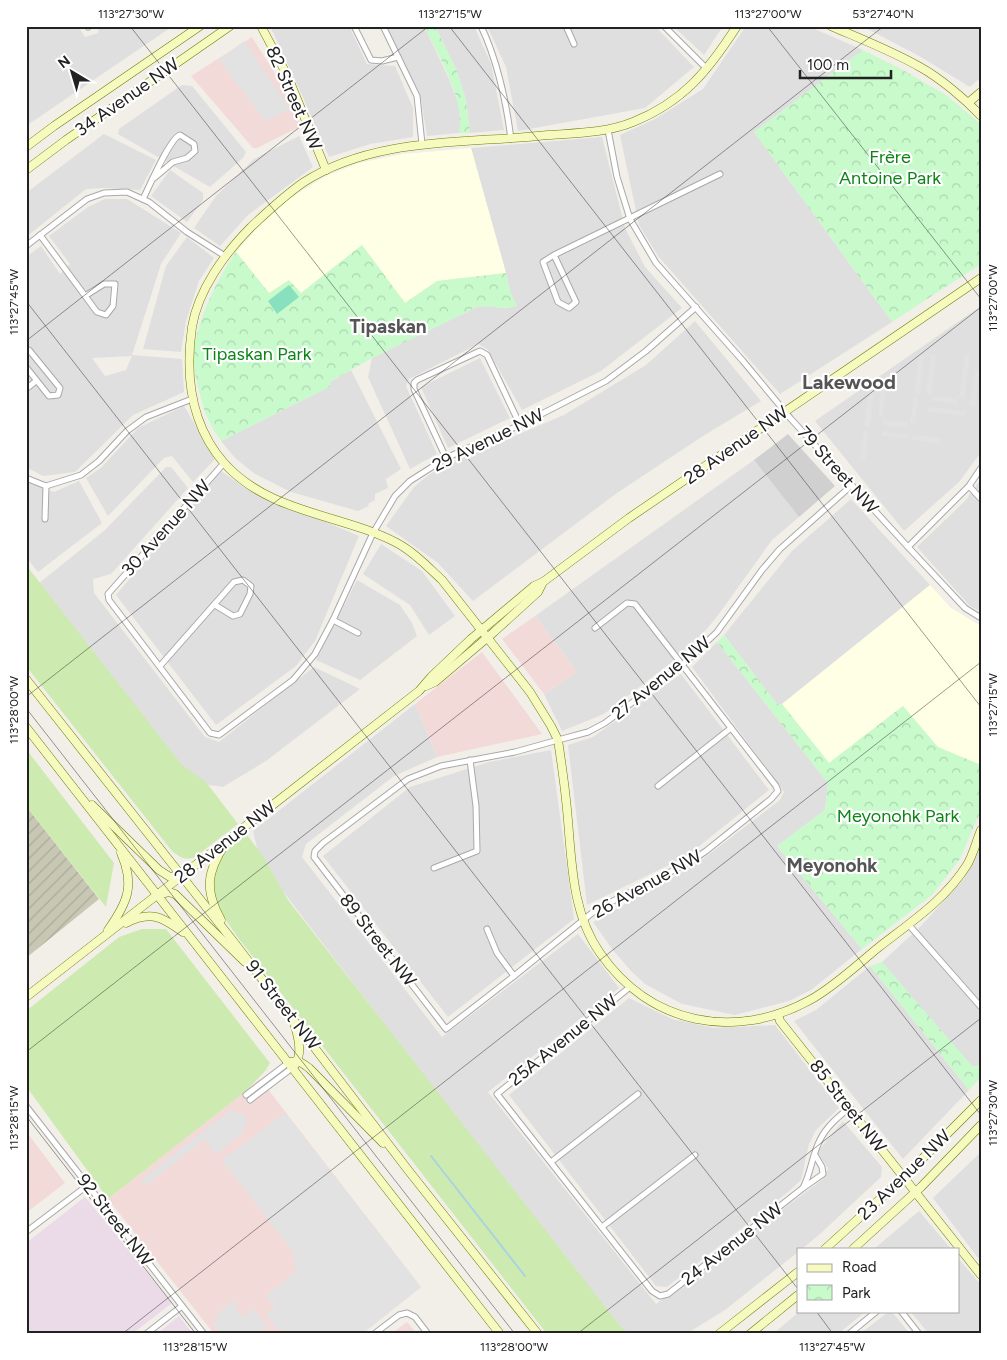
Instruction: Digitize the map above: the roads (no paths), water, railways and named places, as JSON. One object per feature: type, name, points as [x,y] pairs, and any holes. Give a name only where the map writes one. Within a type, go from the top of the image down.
[{"type":"street","name":"34 Avenue NW","points":[[26,148],[54,126],[200,26]]},
{"type":"street","name":"34 Avenue NW","points":[[26,170],[230,26]]},
{"type":"street","name":"82 Street NW","points":[[260,26],[288,77],[326,170]]},
{"type":"street","points":[[354,26],[371,60],[382,61],[398,57]]},
{"type":"street","points":[[383,26],[417,96],[422,144]]},
{"type":"street","points":[[480,26],[496,65],[505,95],[512,139]]},
{"type":"street","points":[[566,26],[574,44]]},
{"type":"street","points":[[664,26],[706,68]]},
{"type":"street","points":[[737,26],[692,86],[669,104],[630,123],[608,130],[512,139],[422,144],[397,148],[352,159],[326,170],[301,184],[273,206],[245,233],[225,256],[194,315],[188,359],[192,398],[197,418],[207,440],[224,463],[246,483],[279,502],[372,533],[398,544],[426,565],[442,580],[530,692],[552,726],[558,740],[566,801],[570,856],[576,892],[588,934],[600,954],[630,987],[655,1004],[678,1015],[702,1021],[725,1023],[749,1022],[778,1015],[811,999],[934,905],[955,883],[968,863],[981,830]]},
{"type":"street","points":[[831,26],[887,50],[921,68],[968,103],[981,116]]},
{"type":"street","points":[[968,103],[981,92]]},
{"type":"street","name":"79 Street NW","points":[[608,130],[618,178],[630,219],[656,263],[908,548],[965,608],[981,618]]},
{"type":"street","points":[[143,199],[154,178],[176,137],[183,136],[194,144],[195,151],[192,155],[173,162],[154,178]]},
{"type":"street","points":[[554,255],[576,302],[568,308],[558,302],[543,262],[554,255],[720,174]]},
{"type":"street","points":[[26,246],[88,199],[104,193],[127,192],[143,199],[187,232],[225,256]]},
{"type":"street","points":[[40,235],[85,296],[97,312],[106,315],[113,306],[115,284],[104,284],[85,296]]},
{"type":"street","name":"28 Avenue NW","points":[[26,997],[424,686],[431,677],[481,630],[534,586],[543,582],[621,524],[981,278]]},
{"type":"street","name":"29 Avenue NW","points":[[160,666],[210,733],[219,735],[293,680],[314,654],[333,620],[372,533],[395,496],[410,481],[446,458],[520,425],[606,381],[646,351],[696,307]]},
{"type":"street","points":[[26,349],[29,350],[60,388],[58,395],[49,396],[26,367]]},
{"type":"street","points":[[446,458],[414,389],[414,383],[480,351],[484,352],[520,425]]},
{"type":"street","points":[[26,389],[36,381]]},
{"type":"street","points":[[26,478],[46,486],[81,475],[99,461],[127,431],[146,417],[192,398]]},
{"type":"street","name":"30 Avenue NW","points":[[160,666],[109,600],[108,594],[224,463]]},
{"type":"street","points":[[908,548],[969,486],[981,468]]},
{"type":"street","name":"27 Avenue NW","points":[[315,851],[330,837],[408,779],[441,766],[515,752],[588,732],[605,723],[682,666],[717,632],[762,570],[780,549],[852,485]]},
{"type":"street","points":[[45,519],[46,486]]},
{"type":"street","points":[[969,486],[981,499]]},
{"type":"street","points":[[160,666],[236,581],[243,580],[251,586],[250,594],[240,614],[233,616],[215,605]]},
{"type":"street","name":"28 Avenue NW","points":[[424,686],[435,682],[487,638],[538,592],[543,582]]},
{"type":"street","points":[[595,628],[627,604],[635,604],[731,728],[658,786]]},
{"type":"street","points":[[333,620],[358,633]]},
{"type":"street","name":"91 Street NW","points":[[26,679],[277,997],[408,1170],[538,1334]]},
{"type":"street","name":"91 Street NW","points":[[26,727],[501,1334]]},
{"type":"street","name":"26 Avenue NW","points":[[446,1028],[597,910],[690,862],[771,799],[778,791],[776,786],[731,728]]},
{"type":"street","points":[[434,868],[477,851],[476,806],[470,760]]},
{"type":"street","points":[[82,798],[166,875],[181,876]]},
{"type":"street","points":[[228,840],[214,862],[209,881],[211,897],[216,910],[233,941]]},
{"type":"street","points":[[102,937],[116,919],[130,884],[126,865],[116,841]]},
{"type":"street","name":"89 Street NW","points":[[315,851],[314,857],[446,1028]]},
{"type":"street","points":[[157,894],[169,892],[175,894],[258,974]]},
{"type":"street","points":[[102,937],[134,919],[148,916],[164,919],[191,938]]},
{"type":"street","points":[[908,924],[981,1007]]},
{"type":"street","points":[[486,929],[497,953],[514,976]]},
{"type":"street","name":"25A Avenue NW","points":[[551,1162],[497,1094],[630,987]]},
{"type":"street","points":[[277,997],[297,1033],[299,1046],[298,1061]]},
{"type":"street","name":"85 Street NW","points":[[778,1015],[780,1021],[904,1177],[978,1265],[981,1275]]},
{"type":"street","points":[[246,1095],[298,1061]]},
{"type":"street","points":[[298,1061],[309,1068],[408,1170]]},
{"type":"street","points":[[250,1100],[290,1065]]},
{"type":"street","points":[[638,1094],[551,1162],[602,1227],[695,1155]]},
{"type":"street","name":"23 Avenue NW","points":[[826,1248],[904,1177],[981,1100]]},
{"type":"street","name":"92 Street NW","points":[[26,1106],[204,1334]]},
{"type":"street","points":[[803,1188],[808,1178],[819,1141],[825,1130],[849,1108]]},
{"type":"street","name":"23 Avenue NW","points":[[854,1248],[916,1192],[981,1126]]},
{"type":"street","name":"24 Avenue NW","points":[[602,1227],[652,1291],[660,1296],[668,1294],[823,1174],[815,1154]]},
{"type":"street","points":[[26,1232],[88,1185]]},
{"type":"street","points":[[720,1334],[797,1273]]},
{"type":"street","points":[[750,1334],[797,1296]]},
{"type":"street","points":[[146,1334],[182,1306]]},
{"type":"street","points":[[849,1334],[876,1312]]},
{"type":"street","points":[[902,1312],[919,1334]]},
{"type":"street","points":[[374,1334],[404,1313],[411,1314],[428,1334]]},
{"type":"waterway","points":[[431,1156],[525,1276]]},
{"type":"district","name":"Tipaskan","points":[[388,326]]},
{"type":"district","name":"Lakewood","points":[[849,382]]},
{"type":"district","name":"Meyonohk","points":[[832,865]]},
{"type":"park label","name":"Frère Antoine Park","points":[[890,167]]},
{"type":"park label","name":"Tipaskan Park","points":[[257,354]]},
{"type":"park label","name":"Meyonohk Park","points":[[898,816]]}]
